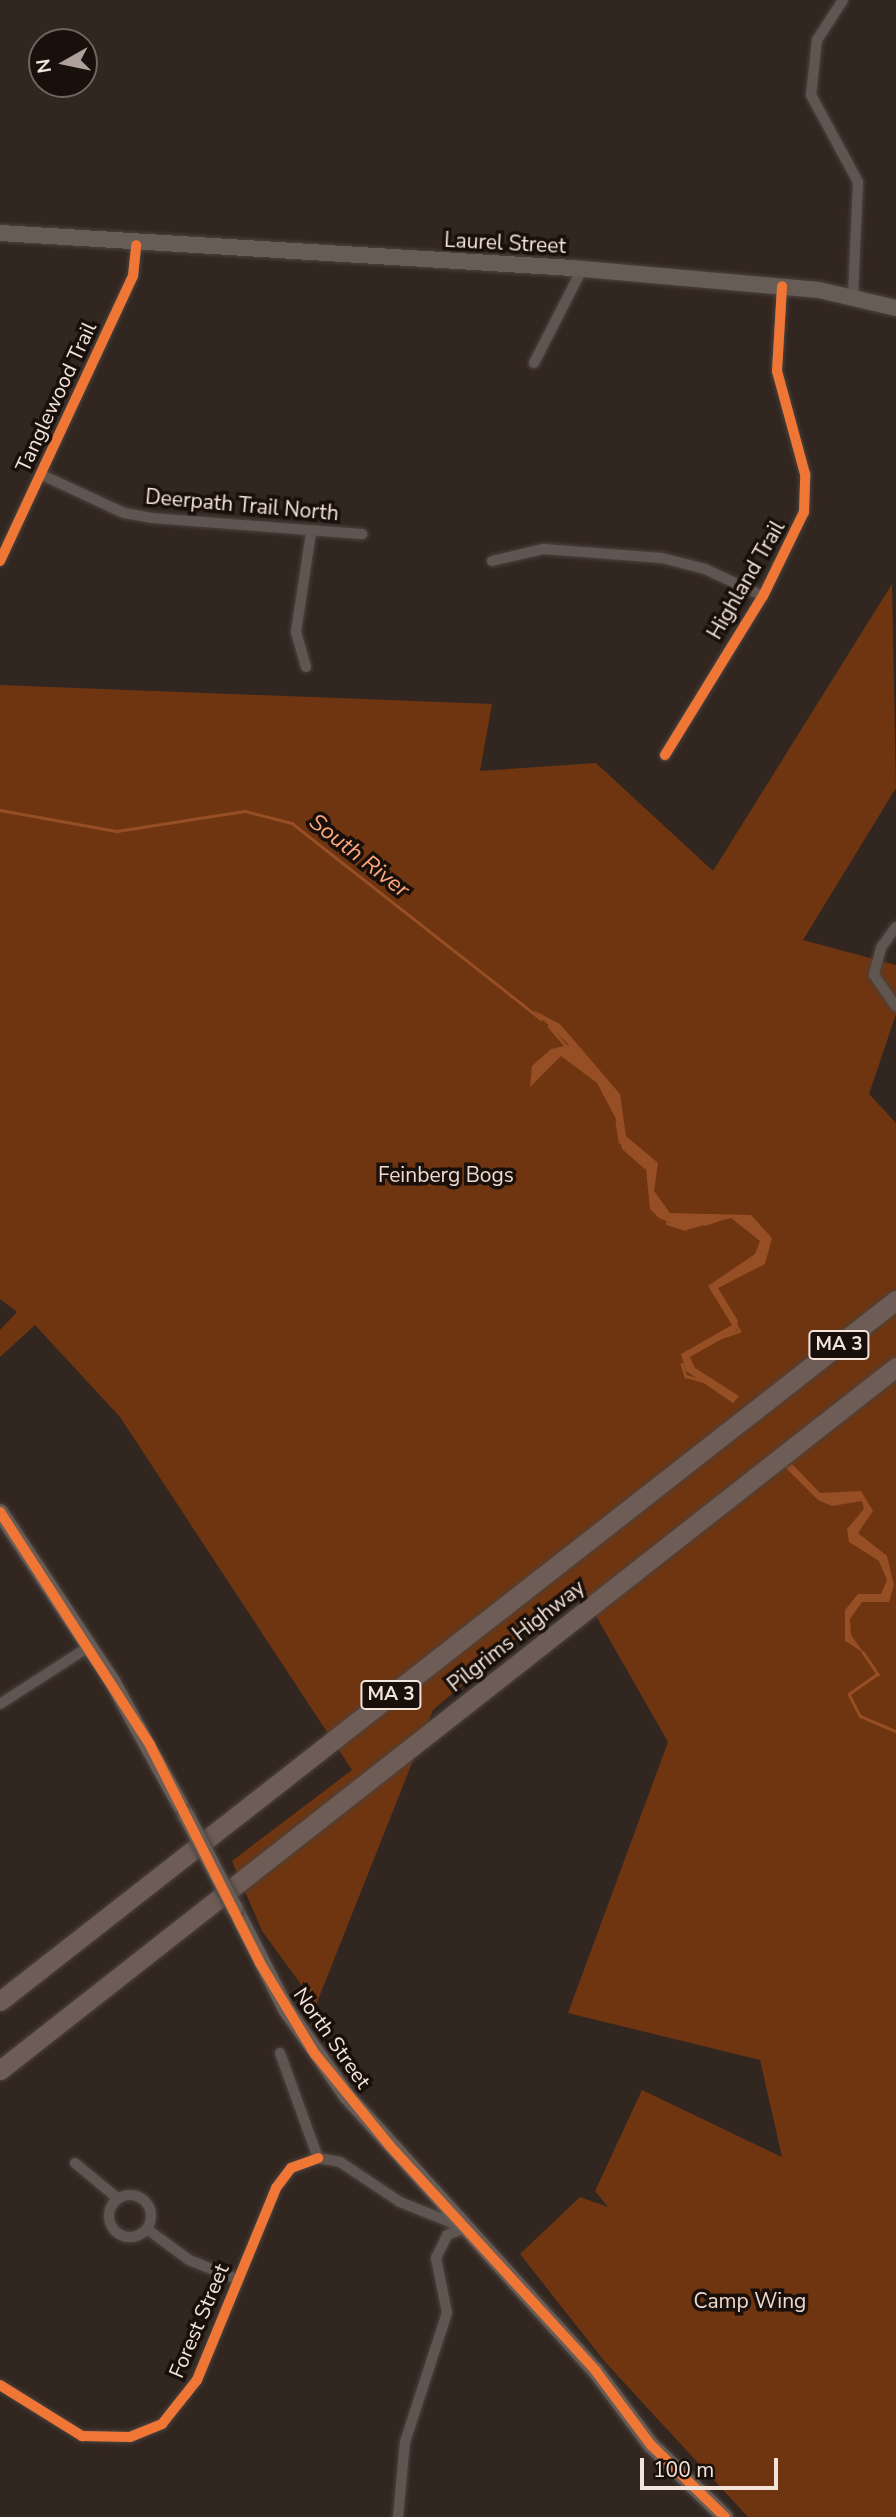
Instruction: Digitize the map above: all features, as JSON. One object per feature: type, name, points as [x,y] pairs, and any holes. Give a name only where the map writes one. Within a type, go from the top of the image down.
[{"type":"highway","name":"Pilgrims Highway","points":[[0,2001],[896,1300]]},
{"type":"highway","name":"Pilgrims Highway","points":[[0,2070],[896,1367]]},
{"type":"street","points":[[843,0],[817,40],[811,95],[858,182],[853,295]]},
{"type":"street","name":"Laurel Street","points":[[0,233],[136,245],[582,269],[782,286],[853,295],[896,308]]},
{"type":"street","name":"Tanglewood Trail","points":[[0,561],[133,276],[136,245]]},
{"type":"street","points":[[534,363],[582,269]]},
{"type":"street","name":"Highland Trail","points":[[665,755],[763,596],[797,532],[807,494],[777,371],[782,286]]},
{"type":"street","name":"Deerpath Trail North","points":[[42,475],[124,513],[311,533],[362,534]]},
{"type":"street","points":[[306,667],[296,632],[311,533]]},
{"type":"street","points":[[492,561],[543,549],[662,558],[705,569],[763,596]]},
{"type":"street","points":[[896,927],[881,948],[874,975],[896,1006]]},
{"type":"street","name":"North Street","points":[[0,1512],[90,1646],[186,1815],[315,2054],[465,2228],[595,2370],[652,2445],[725,2517]]},
{"type":"street","points":[[0,1704],[90,1646]]},
{"type":"street","points":[[280,2053],[318,2158],[340,2162],[400,2202],[465,2228]]},
{"type":"street","name":"Forest Street","points":[[0,2385],[82,2436],[118,2438],[152,2429],[192,2390],[280,2181],[297,2164],[318,2158]]},
{"type":"street","points":[[75,2163],[117,2198],[143,2199],[151,2216],[147,2229]]},
{"type":"street","points":[[117,2198],[109,2218],[115,2231],[128,2237],[147,2229]]},
{"type":"street","points":[[398,2517],[405,2442],[447,2313],[436,2258],[447,2235],[465,2228]]},
{"type":"street","points":[[147,2229],[189,2260],[237,2279]]},
{"type":"green space","name":"Feinberg Bogs","points":[[892,584],[896,788],[803,940],[896,965],[896,1014],[869,1094],[896,1123],[896,2517],[748,2517],[605,2362],[520,2254],[580,2197],[608,2207],[595,2191],[642,2090],[782,2157],[760,2060],[568,2013],[668,1742],[579,1586],[433,1710],[316,2005],[262,1931],[232,1861],[352,1770],[120,1417],[35,1325],[0,1357],[0,1330],[17,1312],[0,1299],[0,685],[492,704],[480,771],[596,763],[713,871]]},
{"type":"shaded area","points":[[533,1010],[560,1024],[620,1094],[626,1136],[658,1163],[654,1191],[670,1213],[751,1215],[772,1238],[765,1264],[718,1288],[738,1321],[736,1331],[690,1357],[695,1368],[739,1396],[733,1403],[686,1371],[681,1354],[732,1325],[708,1286],[755,1254],[760,1241],[731,1218],[686,1230],[659,1218],[650,1209],[646,1169],[622,1149],[616,1119],[597,1083],[561,1056],[530,1087],[532,1066],[551,1049],[569,1045]]},
{"type":"shaded area","points":[[792,1464],[820,1493],[861,1491],[873,1511],[858,1533],[887,1556],[894,1585],[889,1602],[862,1602],[850,1619],[851,1635],[864,1653],[845,1641],[845,1610],[858,1594],[881,1594],[887,1580],[879,1561],[849,1542],[847,1529],[864,1509],[862,1501],[832,1506],[818,1500],[785,1467]]},
{"type":"waterway","name":"South River","points":[[0,810],[117,831],[245,811],[292,823],[541,1019]]},
{"type":"waterway","name":"South River","points":[[549,1026],[569,1049]]},
{"type":"waterway","name":"South River","points":[[617,1122],[620,1142]]},
{"type":"waterway","name":"South River","points":[[626,1150],[645,1167]]},
{"type":"waterway","name":"South River","points":[[705,1224],[719,1219]]},
{"type":"waterway","name":"South River","points":[[667,1223],[685,1229]]},
{"type":"waterway","name":"South River","points":[[721,1337],[739,1331],[736,1326]]},
{"type":"waterway","name":"South River","points":[[682,1364],[686,1376],[704,1381]]},
{"type":"waterway","name":"South River","points":[[863,1652],[878,1674],[849,1694],[860,1716],[896,1731]]},
{"type":"cycle path","points":[[0,561],[133,276],[136,245]]},
{"type":"cycle path","points":[[665,755],[763,596],[804,512],[805,474],[777,371],[782,286]]},
{"type":"cycle path","points":[[0,1512],[150,1745],[260,1963],[315,2054],[390,2146],[595,2370],[651,2445],[725,2517]]},
{"type":"cycle path","points":[[0,2385],[82,2436],[130,2437],[162,2424],[197,2380],[276,2188],[291,2168],[318,2158]]},
{"type":"park label","name":"Camp Wing","points":[[750,2301]]}]
